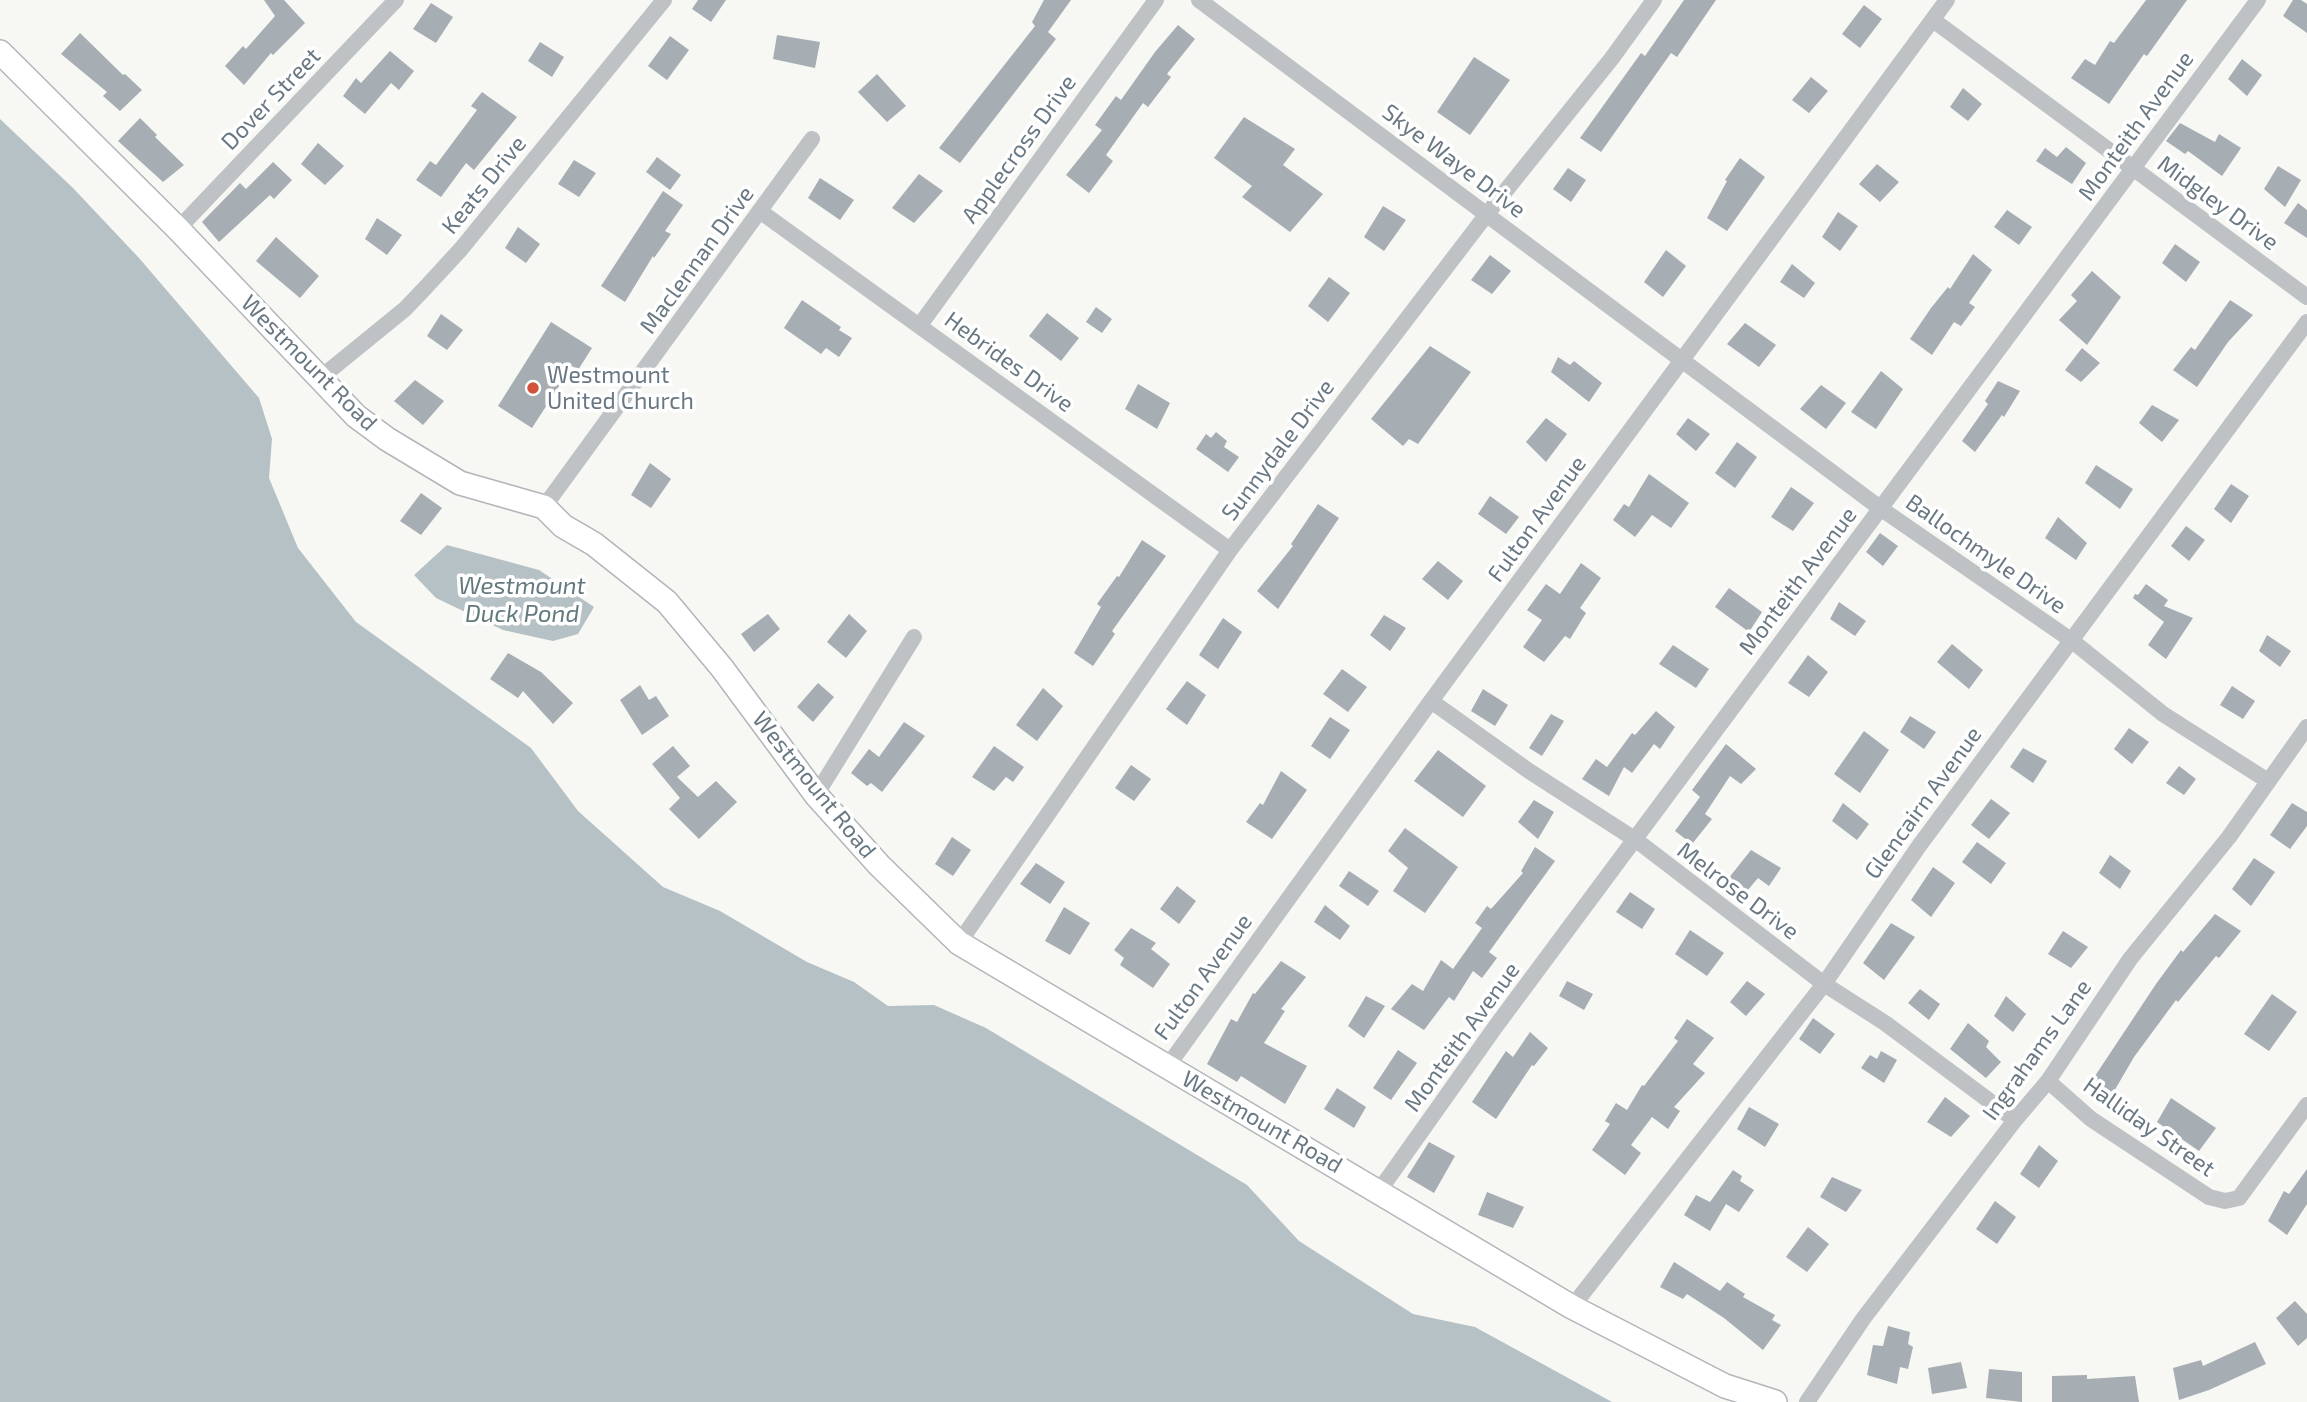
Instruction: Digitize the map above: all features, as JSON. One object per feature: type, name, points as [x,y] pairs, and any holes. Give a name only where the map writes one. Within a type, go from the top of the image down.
[{"type":"main road","name":"Westmount Road","points":[[0,52],[178,229],[356,416],[418,459],[460,483],[544,508],[563,526],[594,544],[667,602],[722,668],[816,795],[879,865],[958,943],[1572,1307],[1714,1381],[1774,1402]]},
{"type":"street","name":"Dover Street","points":[[178,229],[396,0]]},
{"type":"street","name":"Keats Drive","points":[[319,379],[405,309],[461,249],[664,0]]},
{"type":"street","name":"Applecross Drive","points":[[919,325],[1156,0]]},
{"type":"street","name":"Skye Waye Drive","points":[[1199,0],[1682,359]]},
{"type":"street","name":"Sunnydale Drive","points":[[958,943],[1230,550],[1487,214],[1612,58],[1654,0]]},
{"type":"street","name":"Fulton Avenue","points":[[1167,1067],[1431,702],[1947,0]]},
{"type":"street","name":"Monteith Avenue","points":[[1379,1191],[1496,1026],[2258,0]]},
{"type":"street","name":"Midgley Drive","points":[[1933,20],[2307,297]]},
{"type":"street","name":"Maclennan Drive","points":[[544,508],[812,139]]},
{"type":"street","name":"Hebrides Drive","points":[[761,212],[1230,550]]},
{"type":"street","name":"Glencairn Avenue","points":[[1572,1307],[1824,984],[1919,846],[2307,322]]},
{"type":"street","name":"Ballochmyle Drive","points":[[1682,359],[1880,508],[2071,639],[2163,714],[2267,780]]},
{"type":"street","points":[[816,795],[914,637]]},
{"type":"street","name":"Melrose Drive","points":[[1431,702],[1529,771],[1636,840],[1824,984],[1885,1023],[2015,1120]]},
{"type":"street","name":"Ingrahams Lane","points":[[1807,1402],[1863,1319],[2015,1120],[2048,1081],[2130,959],[2229,837],[2307,727]]},
{"type":"street","name":"Halliday Street","points":[[2048,1081],[2091,1119],[2209,1197],[2225,1201],[2239,1198],[2307,1105]]},
{"type":"water","points":[[0,119],[73,188],[139,258],[259,398],[272,439],[269,478],[298,548],[356,622],[531,748],[578,811],[663,887],[720,911],[807,962],[854,982],[888,1006],[934,1005],[986,1028],[1247,1185],[1299,1241],[1413,1314],[1475,1327],[1612,1402],[0,1402]]},
{"type":"water","name":"Westmount Duck Pond","points":[[447,545],[539,570],[594,607],[578,634],[553,641],[503,630],[436,598],[414,575]]},
{"type":"building","points":[[264,0],[284,0],[305,23],[273,55],[271,53],[244,85],[225,66],[243,46],[246,49],[275,16]]},
{"type":"building","points":[[698,0],[726,0],[711,22],[692,9]]},
{"type":"building","points":[[1044,0],[1071,0],[1048,32],[1056,39],[960,163],[939,148],[1035,26],[1032,22]]},
{"type":"building","points":[[1684,0],[1716,0],[1677,57],[1671,53],[1601,152],[1580,138],[1641,53],[1645,56]]},
{"type":"building","points":[[2146,0],[2187,0],[2109,104],[2071,78],[2085,59],[2095,65],[2110,41],[2114,43]]},
{"type":"building","points":[[2293,0],[2301,0],[2307,4],[2307,33],[2283,16]]},
{"type":"building","points":[[431,3],[453,17],[436,43],[413,29]]},
{"type":"building","points":[[1864,5],[1882,19],[1860,48],[1842,34]]},
{"type":"building","points":[[1178,25],[1195,39],[1167,74],[1171,77],[1148,107],[1143,103],[1106,155],[1113,161],[1089,193],[1066,175],[1102,130],[1095,125],[1116,96],[1121,100]]},
{"type":"building","points":[[80,33],[142,90],[120,111],[103,96],[107,92],[61,54]]},
{"type":"building","points":[[777,35],[820,42],[815,68],[773,59]]},
{"type":"building","points":[[670,36],[689,50],[667,80],[648,66]]},
{"type":"building","points":[[540,42],[564,57],[552,77],[528,61]]},
{"type":"building","points":[[390,51],[414,71],[399,90],[391,83],[365,114],[343,96],[356,78],[361,83]]},
{"type":"building","points":[[1474,57],[1510,80],[1470,135],[1437,112]]},
{"type":"building","points":[[2242,59],[2262,75],[2247,96],[2228,79]]},
{"type":"building","points":[[877,74],[906,106],[887,122],[858,92]]},
{"type":"building","points":[[1811,77],[1828,91],[1809,113],[1792,100]]},
{"type":"building","points":[[1963,88],[1982,104],[1968,121],[1950,107]]},
{"type":"building","points":[[482,92],[517,117],[474,170],[466,163],[441,197],[416,180],[430,161],[436,165],[477,110],[471,106]]},
{"type":"building","points":[[1244,117],[1295,149],[1283,165],[1323,194],[1290,232],[1242,197],[1252,186],[1214,158]]},
{"type":"building","points":[[140,118],[184,165],[163,182],[118,141]]},
{"type":"building","points":[[2180,123],[2215,142],[2219,134],[2241,148],[2222,176],[2188,151],[2185,154],[2166,141]]},
{"type":"building","points":[[318,143],[344,166],[325,185],[301,164]]},
{"type":"building","points":[[2066,147],[2086,163],[2072,184],[2036,161],[2045,148],[2057,157]]},
{"type":"building","points":[[657,157],[681,175],[670,190],[646,172]]},
{"type":"building","points":[[1740,158],[1765,177],[1727,231],[1707,218],[1727,181],[1725,180]]},
{"type":"building","points":[[574,160],[596,173],[579,197],[558,184]]},
{"type":"building","points":[[273,162],[292,180],[274,199],[270,195],[219,242],[202,222],[240,183],[246,189]]},
{"type":"building","points":[[1877,164],[1899,182],[1880,202],[1859,184]]},
{"type":"building","points":[[2278,166],[2301,180],[2285,207],[2264,189]]},
{"type":"building","points":[[1568,168],[1586,180],[1571,202],[1553,189]]},
{"type":"building","points":[[919,174],[943,191],[914,223],[892,208]]},
{"type":"building","points":[[820,178],[854,200],[840,220],[808,198]]},
{"type":"building","points":[[663,191],[683,205],[665,231],[671,234],[654,258],[653,256],[625,302],[601,286]]},
{"type":"building","points":[[2298,203],[2307,210],[2307,238],[2284,223]]},
{"type":"building","points":[[1383,206],[1406,220],[1384,251],[1364,237]]},
{"type":"building","points":[[2007,210],[2032,227],[2019,245],[1994,227]]},
{"type":"building","points":[[1838,212],[1858,226],[1840,251],[1822,237]]},
{"type":"building","points":[[377,218],[402,235],[387,255],[365,239]]},
{"type":"building","points":[[518,227],[540,244],[526,263],[505,248]]},
{"type":"building","points":[[276,237],[319,276],[300,298],[256,261]]},
{"type":"building","points":[[2175,244],[2200,262],[2186,282],[2162,263]]},
{"type":"building","points":[[1666,250],[1686,266],[1663,297],[1644,282]]},
{"type":"building","points":[[1973,254],[1992,270],[1969,303],[1975,307],[1961,326],[1954,322],[1932,355],[1910,339],[1931,308],[1948,287],[1950,289]]},
{"type":"building","points":[[1490,255],[1511,271],[1492,294],[1471,280]]},
{"type":"building","points":[[1792,264],[1815,283],[1804,298],[1780,282]]},
{"type":"building","points":[[2092,271],[2121,297],[2087,345],[2059,320],[2077,301],[2071,295]]},
{"type":"building","points":[[1329,277],[1350,293],[1328,322],[1308,306]]},
{"type":"building","points":[[802,300],[841,327],[839,330],[852,338],[839,357],[826,348],[821,354],[784,328]]},
{"type":"building","points":[[2230,300],[2253,315],[2228,342],[2197,387],[2173,370],[2191,347],[2195,350]]},
{"type":"building","points":[[1096,307],[1112,319],[1102,333],[1086,322]]},
{"type":"building","points":[[1047,313],[1079,338],[1061,361],[1029,336]]},
{"type":"building","points":[[441,314],[463,330],[447,350],[427,336]]},
{"type":"building","name":"Westmount United Church","points":[[551,322],[592,348],[578,370],[572,366],[532,428],[498,406]]},
{"type":"building","points":[[1745,323],[1776,345],[1759,367],[1727,344]]},
{"type":"building","points":[[1430,346],[1471,372],[1418,444],[1409,439],[1403,446],[1371,419]]},
{"type":"building","points":[[2082,348],[2100,363],[2081,382],[2065,370]]},
{"type":"building","points":[[1558,357],[1570,365],[1574,361],[1602,383],[1589,402],[1551,372]]},
{"type":"building","points":[[1881,371],[1903,389],[1876,429],[1851,412]]},
{"type":"building","points":[[415,380],[444,401],[423,425],[394,401]]},
{"type":"building","points":[[1998,381],[2020,391],[2004,417],[2002,415],[1975,452],[1962,441],[1988,404],[1985,401]]},
{"type":"building","points":[[1138,384],[1170,403],[1157,429],[1125,409]]},
{"type":"building","points":[[1821,385],[1846,403],[1826,429],[1800,409]]},
{"type":"building","points":[[2152,405],[2179,420],[2162,442],[2139,423]]},
{"type":"building","points":[[1546,418],[1567,434],[1546,462],[1526,442]]},
{"type":"building","points":[[1688,418],[1710,434],[1696,451],[1676,434]]},
{"type":"building","points":[[1216,432],[1227,441],[1224,447],[1239,457],[1228,472],[1196,449],[1206,434],[1211,438]]},
{"type":"building","points":[[1737,442],[1757,457],[1735,488],[1715,473]]},
{"type":"building","points":[[650,463],[671,479],[651,508],[631,495]]},
{"type":"building","points":[[2096,465],[2133,489],[2120,509],[2085,483]]},
{"type":"building","points":[[1649,474],[1689,503],[1671,528],[1652,515],[1635,537],[1613,520],[1624,504],[1629,507]]},
{"type":"building","points":[[2231,484],[2249,496],[2231,523],[2214,509]]},
{"type":"building","points":[[1791,487],[1814,503],[1793,531],[1771,517]]},
{"type":"building","points":[[421,493],[442,508],[421,535],[400,521]]},
{"type":"building","points":[[1490,496],[1519,517],[1506,534],[1478,514]]},
{"type":"building","points":[[1318,504],[1339,518],[1278,609],[1257,591],[1293,546],[1291,544]]},
{"type":"building","points":[[2058,517],[2087,543],[2076,560],[2045,538]]},
{"type":"building","points":[[2186,526],[2205,540],[2189,561],[2171,546]]},
{"type":"building","points":[[1880,533],[1898,546],[1883,566],[1866,552]]},
{"type":"building","points":[[1142,540],[1166,556],[1112,631],[1115,634],[1093,666],[1074,653],[1101,607],[1097,604],[1117,576],[1119,577]]},
{"type":"building","points":[[1438,561],[1463,581],[1448,600],[1422,579]]},
{"type":"building","points":[[1581,563],[1601,578],[1580,608],[1586,613],[1570,639],[1565,636],[1544,662],[1523,647],[1542,620],[1527,610],[1546,584],[1560,594]]},
{"type":"building","points":[[2146,584],[2168,600],[2164,606],[2193,618],[2166,659],[2148,645],[2164,622],[2133,598]]},
{"type":"building","points":[[1729,588],[1762,612],[1749,632],[1715,607]]},
{"type":"building","points":[[1839,602],[1866,621],[1855,636],[1830,619]]},
{"type":"building","points":[[768,614],[780,629],[754,652],[741,634]]},
{"type":"building","points":[[849,614],[867,631],[846,658],[827,642]]},
{"type":"building","points":[[1384,615],[1406,628],[1390,651],[1370,635]]},
{"type":"building","points":[[1223,618],[1242,632],[1218,669],[1199,655]]},
{"type":"building","points":[[2267,635],[2291,651],[2280,667],[2259,651]]},
{"type":"building","points":[[1952,644],[1983,670],[1969,689],[1937,662]]},
{"type":"building","points":[[1673,645],[1709,669],[1696,688],[1659,664]]},
{"type":"building","points":[[508,653],[541,672],[573,703],[553,724],[523,691],[518,698],[490,679]]},
{"type":"building","points":[[1808,655],[1828,672],[1809,697],[1788,683]]},
{"type":"building","points":[[1342,669],[1367,687],[1348,712],[1323,694]]},
{"type":"building","points":[[1187,681],[1206,695],[1187,725],[1166,709]]},
{"type":"building","points":[[818,683],[834,697],[813,722],[797,707]]},
{"type":"building","points":[[640,685],[649,700],[656,696],[669,716],[642,735],[620,700]]},
{"type":"building","points":[[2232,686],[2255,701],[2243,719],[2220,705]]},
{"type":"building","points":[[1043,688],[1063,706],[1037,741],[1016,725]]},
{"type":"building","points":[[1483,689],[1508,705],[1495,726],[1471,711]]},
{"type":"building","points":[[1656,711],[1675,727],[1660,749],[1654,744],[1632,773],[1624,767],[1609,796],[1582,779],[1596,759],[1607,767],[1632,733],[1635,735]]},
{"type":"building","points":[[1551,714],[1564,721],[1542,756],[1529,748]]},
{"type":"building","points":[[1910,716],[1936,732],[1924,749],[1900,732]]},
{"type":"building","points":[[1330,717],[1350,730],[1330,759],[1311,746]]},
{"type":"building","points":[[904,722],[925,736],[882,792],[871,783],[867,786],[851,773],[869,749],[879,757]]},
{"type":"building","points":[[2129,728],[2149,742],[2132,764],[2114,749]]},
{"type":"building","points":[[1864,731],[1889,750],[1860,793],[1834,774]]},
{"type":"building","points":[[1726,744],[1756,769],[1741,784],[1730,776],[1705,814],[1712,819],[1692,844],[1675,831],[1700,797],[1692,790]]},
{"type":"building","points":[[673,746],[690,766],[677,777],[698,797],[716,781],[737,802],[699,839],[669,809],[680,798],[652,764]]},
{"type":"building","points":[[994,746],[1024,767],[1013,782],[1006,777],[994,791],[972,777]]},
{"type":"building","points":[[2023,748],[2047,761],[2033,783],[2010,767]]},
{"type":"building","points":[[1438,750],[1486,786],[1463,817],[1414,781]]},
{"type":"building","points":[[1131,765],[1151,779],[1134,801],[1115,788]]},
{"type":"building","points":[[2179,766],[2196,779],[2184,795],[2166,783]]},
{"type":"building","points":[[1281,771],[1307,790],[1272,839],[1246,822],[1260,803],[1263,805]]},
{"type":"building","points":[[1991,799],[2010,813],[1989,839],[1971,825]]},
{"type":"building","points":[[1534,800],[1554,812],[1538,839],[1518,822]]},
{"type":"building","points":[[1843,803],[1869,824],[1857,840],[1832,821]]},
{"type":"building","points":[[2292,803],[2307,812],[2307,826],[2290,849],[2270,835]]},
{"type":"building","points":[[1405,828],[1458,867],[1425,913],[1393,891],[1408,868],[1388,851]]},
{"type":"building","points":[[952,837],[971,850],[953,876],[935,864]]},
{"type":"building","points":[[1977,842],[2006,863],[1991,884],[1962,862]]},
{"type":"building","points":[[1535,847],[1555,861],[1489,952],[1497,958],[1482,978],[1473,971],[1454,1001],[1449,997],[1424,1030],[1391,1009],[1412,984],[1423,991],[1441,960],[1453,969],[1482,928],[1475,923],[1487,906],[1491,909],[1523,873],[1521,871]]},
{"type":"building","points":[[1751,850],[1781,868],[1769,886],[1758,878],[1742,897],[1724,884]]},
{"type":"building","points":[[2110,855],[2131,871],[2120,889],[2099,873]]},
{"type":"building","points":[[2254,858],[2275,872],[2251,906],[2232,889]]},
{"type":"building","points":[[1036,863],[1065,882],[1050,904],[1020,884]]},
{"type":"building","points":[[1933,867],[1955,883],[1931,917],[1911,900]]},
{"type":"building","points":[[1349,871],[1379,891],[1368,906],[1339,886]]},
{"type":"building","points":[[1177,886],[1196,901],[1179,924],[1160,909]]},
{"type":"building","points":[[1630,892],[1655,909],[1642,929],[1616,912]]},
{"type":"building","points":[[1325,905],[1350,926],[1340,940],[1314,922]]},
{"type":"building","points":[[1064,907],[1090,923],[1070,955],[1045,941]]},
{"type":"building","points":[[2215,914],[2241,931],[2219,958],[2216,956],[2178,1002],[2176,1000],[2134,1057],[2113,1093],[2093,1079],[2181,950],[2183,952]]},
{"type":"building","points":[[1891,923],[1915,937],[1884,980],[1863,963]]},
{"type":"building","points":[[1131,928],[1156,943],[1151,949],[1170,964],[1153,988],[1120,965],[1124,958],[1114,950]]},
{"type":"building","points":[[1690,930],[1724,953],[1707,976],[1675,954]]},
{"type":"building","points":[[2063,931],[2088,947],[2071,968],[2048,954]]},
{"type":"building","points":[[1281,961],[1306,977],[1281,1009],[1285,1011],[1264,1043],[1307,1066],[1285,1104],[1241,1076],[1237,1082],[1207,1064],[1231,1019],[1237,1022],[1253,993],[1255,994]]},
{"type":"building","points":[[1567,981],[1593,994],[1584,1010],[1559,996]]},
{"type":"building","points":[[1747,981],[1765,994],[1746,1016],[1730,1002]]},
{"type":"building","points":[[1920,989],[1940,1004],[1929,1020],[1908,1003]]},
{"type":"building","points":[[2272,994],[2297,1012],[2269,1051],[2244,1034]]},
{"type":"building","points":[[1366,996],[1385,1006],[1364,1038],[1348,1026]]},
{"type":"building","points":[[2006,996],[2026,1014],[2013,1032],[1994,1016]]},
{"type":"building","points":[[1813,1018],[1835,1034],[1820,1054],[1799,1039]]},
{"type":"building","points":[[1687,1019],[1714,1038],[1693,1064],[1705,1073],[1674,1107],[1680,1111],[1668,1129],[1652,1117],[1631,1145],[1641,1153],[1625,1175],[1592,1150],[1610,1124],[1605,1121],[1616,1103],[1627,1110],[1642,1085],[1644,1086],[1678,1041],[1674,1038]]},
{"type":"building","points":[[1968,1023],[1989,1041],[1986,1047],[2001,1062],[1986,1078],[1950,1049]]},
{"type":"building","points":[[1530,1032],[1548,1048],[1534,1066],[1532,1065],[1496,1119],[1472,1102],[1506,1051],[1513,1057]]},
{"type":"building","points":[[1398,1050],[1417,1063],[1391,1100],[1373,1088]]},
{"type":"building","points":[[1881,1051],[1897,1060],[1884,1083],[1861,1068],[1870,1055],[1877,1059]]},
{"type":"building","points":[[1337,1088],[1366,1107],[1354,1128],[1324,1109]]},
{"type":"building","points":[[1945,1097],[1970,1116],[1951,1137],[1927,1122]]},
{"type":"building","points":[[2171,1098],[2216,1128],[2199,1151],[2157,1122]]},
{"type":"building","points":[[1749,1107],[1779,1124],[1765,1147],[1737,1129]]},
{"type":"building","points":[[1429,1142],[1455,1156],[1434,1193],[1407,1177]]},
{"type":"building","points":[[2039,1145],[2058,1161],[2039,1188],[2020,1174]]},
{"type":"building","points":[[2307,1169],[2307,1204],[2287,1235],[2268,1221],[2284,1191],[2289,1194]]},
{"type":"building","points":[[1733,1170],[1742,1176],[1740,1181],[1754,1190],[1739,1212],[1726,1204],[1710,1231],[1684,1215],[1696,1195],[1710,1202]]},
{"type":"building","points":[[1832,1177],[1862,1190],[1846,1212],[1820,1197]]},
{"type":"building","points":[[1487,1192],[1524,1207],[1513,1228],[1478,1215]]},
{"type":"building","points":[[1995,1201],[2016,1217],[1997,1244],[1976,1229]]},
{"type":"building","points":[[1808,1227],[1829,1244],[1807,1272],[1786,1257]]},
{"type":"building","points":[[1674,1262],[1720,1291],[1727,1282],[1745,1294],[1743,1297],[1775,1315],[1772,1320],[1781,1325],[1763,1350],[1724,1318],[1687,1294],[1683,1299],[1660,1287]]},
{"type":"building","points":[[2295,1301],[2307,1314],[2307,1338],[2298,1346],[2276,1318]]},
{"type":"building","points":[[1888,1326],[1910,1332],[1908,1344],[1913,1347],[1908,1369],[1900,1367],[1897,1384],[1867,1375],[1873,1345],[1883,1346]]},
{"type":"building","points":[[2255,1342],[2266,1364],[2209,1390],[2179,1400],[2173,1368],[2201,1360],[2203,1366]]},
{"type":"building","points":[[1961,1362],[1967,1388],[1932,1394],[1928,1368]]},
{"type":"building","points":[[1989,1369],[2022,1372],[2022,1402],[1986,1398]]},
{"type":"building","points":[[2087,1375],[2087,1379],[2135,1376],[2139,1402],[2052,1402],[2052,1376]]},
{"type":"place","name":"Westmount United Church","points":[[533,388]]}]
